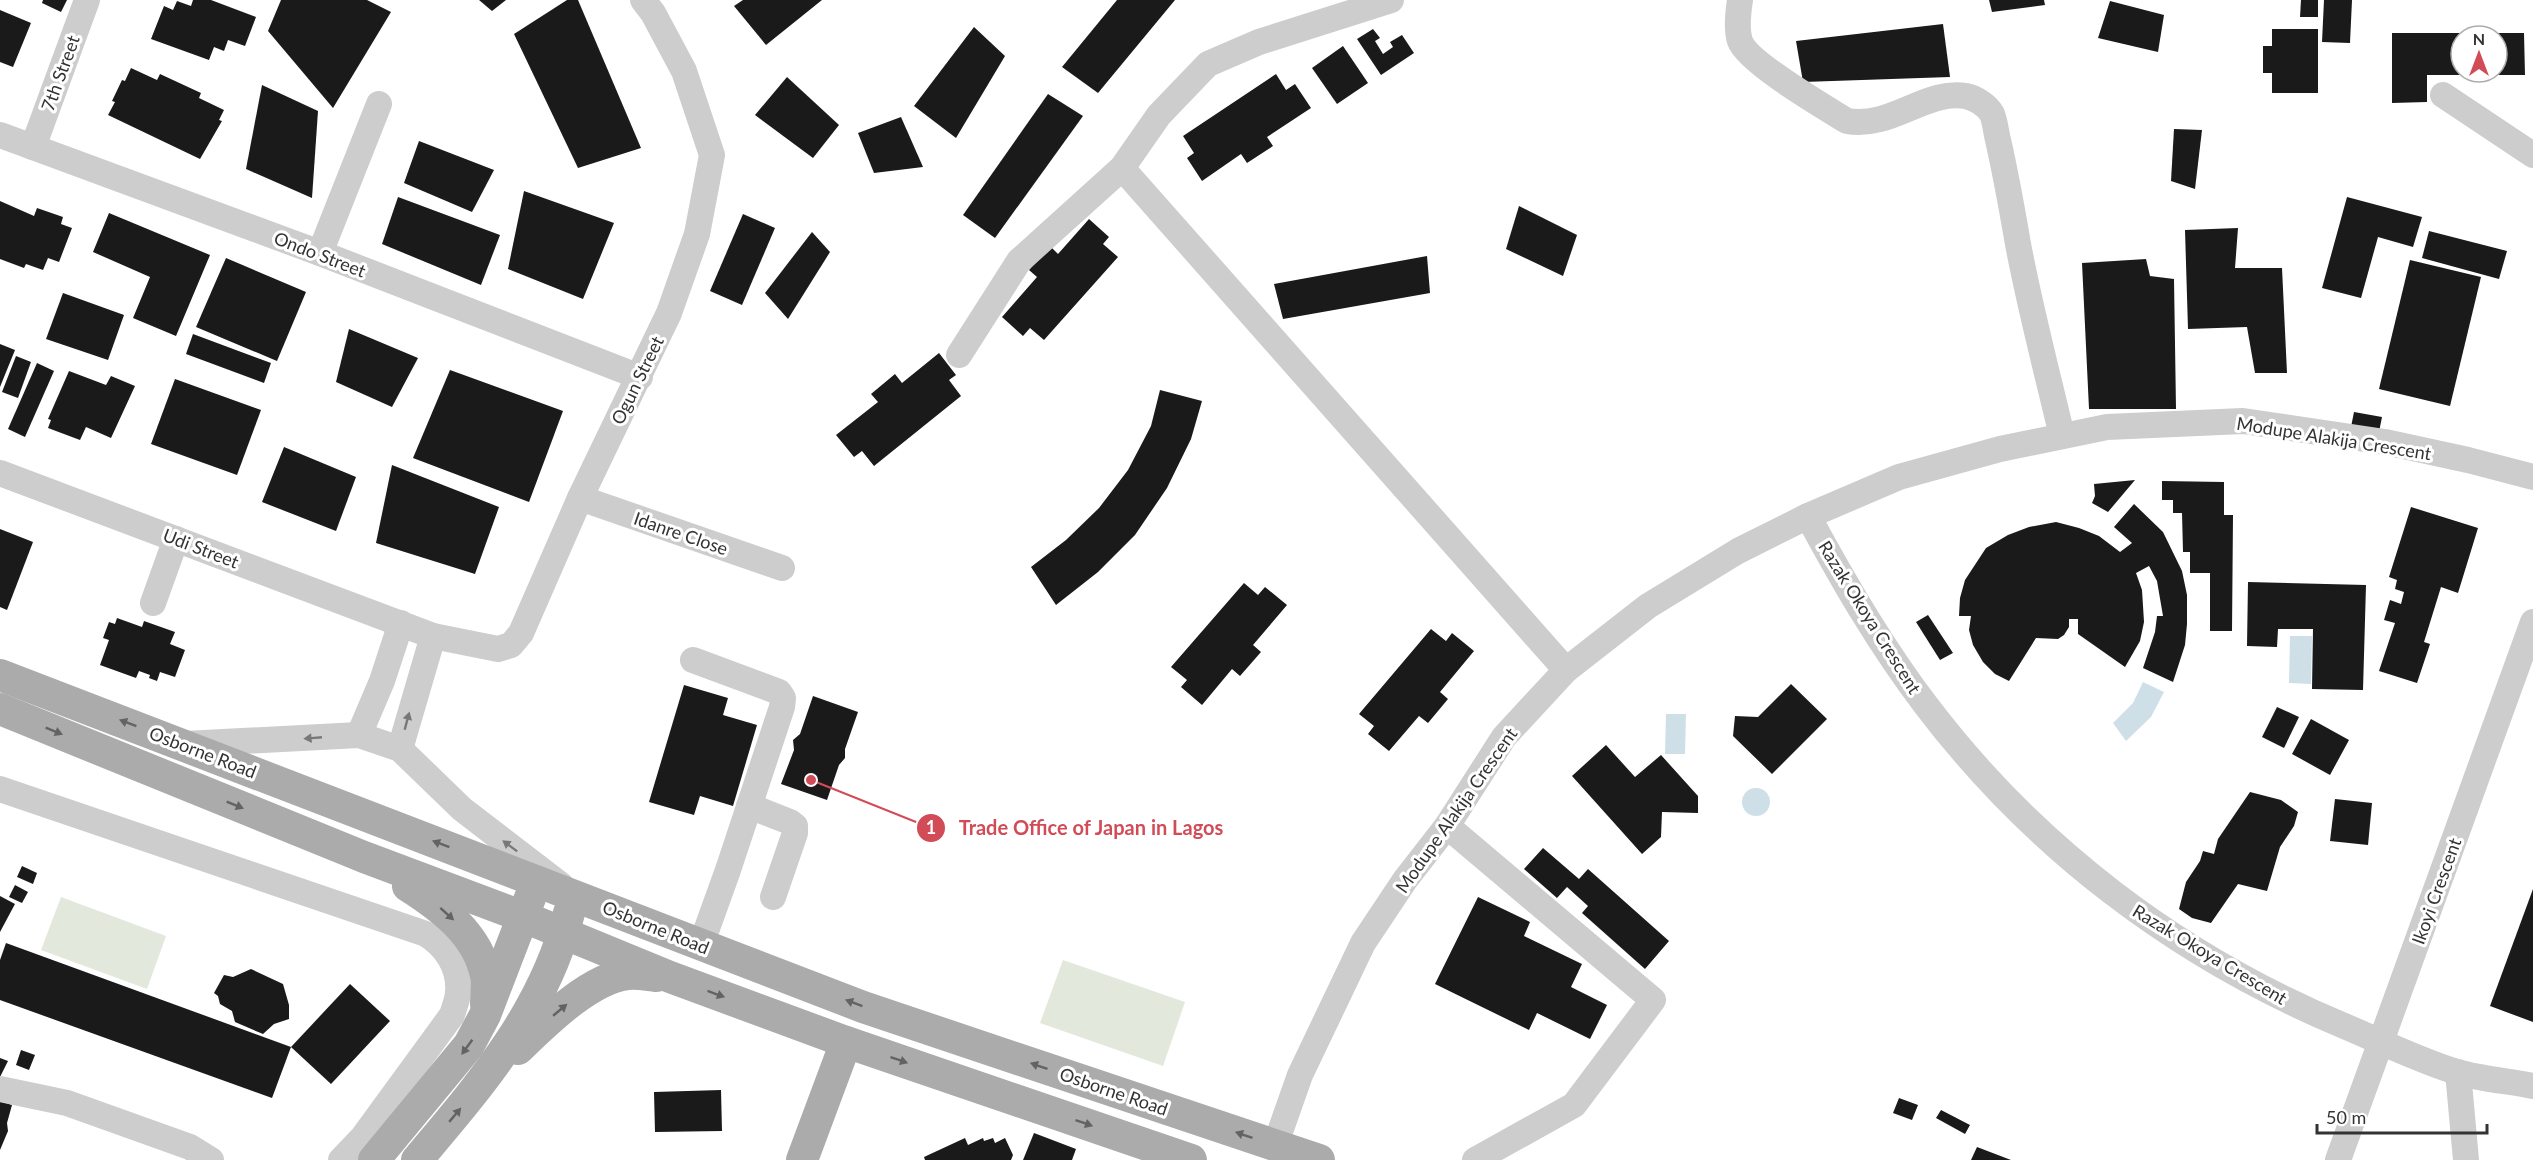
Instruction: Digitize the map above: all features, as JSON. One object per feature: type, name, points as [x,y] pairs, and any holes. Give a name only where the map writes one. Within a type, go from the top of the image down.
[{"type":"main road","name":"Osborne Road","points":[[0,675],[863,1007],[1319,1160]]},
{"type":"main road","name":"Osborne Road","points":[[0,709],[364,857],[524,917],[670,977],[846,1042],[1191,1160]]},
{"type":"main road","points":[[364,857],[427,898],[448,915],[468,937],[482,960],[487,978],[485,1016]]},
{"type":"main road","points":[[374,1160],[469,1045],[485,1016],[524,917],[535,880]]},
{"type":"main road","points":[[487,1078],[542,989],[564,933],[574,894]]},
{"type":"main road","points":[[417,1160],[487,1078],[574,998],[603,982],[628,974],[670,977]]},
{"type":"main road","points":[[802,1160],[846,1042]]},
{"type":"street","name":"7th Street","points":[[33,147],[87,0]]},
{"type":"street","name":"Ogun Street","points":[[401,623],[433,636],[498,649],[511,645],[521,633],[580,498],[669,313],[697,234],[711,155],[684,71],[653,13],[643,0]]},
{"type":"street","points":[[959,355],[1019,261],[1122,168],[1159,115],[1208,64],[1259,42],[1391,0]]},
{"type":"street","points":[[1740,0],[1738,18],[1740,43],[1759,63],[1847,121],[1863,124],[1946,97],[1966,96],[1981,102],[1992,114],[2028,294],[2062,436]]},
{"type":"street","points":[[2443,95],[2533,155]]},
{"type":"street","points":[[320,253],[379,104]]},
{"type":"street","name":"Ondo Street","points":[[0,135],[320,253],[640,377]]},
{"type":"street","points":[[1122,168],[1566,670]]},
{"type":"street","name":"Modupe Alakija Crescent","points":[[1275,1146],[1300,1075],[1363,943],[1405,880],[1447,826],[1504,737],[1566,670],[1648,606],[1738,551],[1808,516],[1899,477],[2000,449],[2107,427],[2243,421],[2385,442],[2533,477]]},
{"type":"street","name":"Udi Street","points":[[0,473],[401,623]]},
{"type":"street","name":"Idanre Close","points":[[580,498],[782,567]]},
{"type":"street","name":"Razak Okoya Crescent","points":[[1808,516],[1865,614],[1925,704],[2002,795],[2052,844],[2105,888],[2161,928],[2228,969],[2303,1008],[2458,1072],[2533,1086]]},
{"type":"street","points":[[153,603],[176,539]]},
{"type":"street","name":"Ikoyi Crescent","points":[[2338,1160],[2533,622]]},
{"type":"street","points":[[359,735],[382,681],[401,623]]},
{"type":"street","points":[[400,749],[414,693],[433,636]]},
{"type":"street","points":[[693,660],[779,692],[783,698],[782,707],[701,945]]},
{"type":"street","points":[[183,744],[359,735],[400,749],[462,809],[574,894]]},
{"type":"street","points":[[0,789],[415,931],[438,941],[448,953],[456,973],[458,992],[452,1016],[363,1137],[341,1160]]},
{"type":"street","points":[[749,806],[795,826],[773,897]]},
{"type":"street","points":[[1447,826],[1653,1000],[1574,1105],[1475,1160]]},
{"type":"street","points":[[2458,1072],[2466,1160]]},
{"type":"street","points":[[0,1089],[67,1103],[190,1147],[211,1160]]},
{"type":"shaded area","points":[[2290,636],[2312,636],[2311,684],[2289,683]]},
{"type":"shaded area","points":[[2143,682],[2164,692],[2151,717],[2126,741],[2113,723],[2133,703]]},
{"type":"shaded area","points":[[1666,714],[1686,714],[1685,754],[1665,754]]},
{"type":"shaded area","points":[[1756,788],[1766,792],[1770,802],[1766,812],[1756,816],[1746,812],[1742,802],[1746,792]]},
{"type":"shaded area","points":[[61,897],[166,936],[147,989],[41,950]]},
{"type":"shaded area","points":[[1063,960],[1185,1002],[1163,1066],[1040,1023]]},
{"type":"building","points":[[43,0],[67,0],[61,12],[42,3]]},
{"type":"building","points":[[193,0],[211,0],[256,17],[245,46],[228,40],[224,51],[214,47],[209,60],[151,39],[164,6],[173,10],[177,1],[191,6]]},
{"type":"building","points":[[281,0],[367,0],[391,12],[333,108],[268,31]]},
{"type":"building","points":[[479,0],[506,0],[492,11]]},
{"type":"building","points":[[567,0],[578,0],[641,148],[578,168],[514,34]]},
{"type":"building","points":[[743,0],[822,0],[766,45],[734,6]]},
{"type":"building","points":[[1117,0],[1175,0],[1098,93],[1062,67]]},
{"type":"building","points":[[1989,0],[2044,0],[2045,5],[1992,12]]},
{"type":"building","points":[[2301,0],[2318,0],[2318,17],[2300,17]]},
{"type":"building","points":[[2324,0],[2352,0],[2350,43],[2322,42]]},
{"type":"building","points":[[2110,1],[2164,15],[2158,52],[2098,38]]},
{"type":"building","points":[[0,10],[31,23],[13,67],[0,62]]},
{"type":"building","points":[[1943,24],[1950,77],[1803,82],[1796,41]]},
{"type":"building","points":[[974,27],[1005,56],[956,138],[914,106]]},
{"type":"building","points":[[1373,29],[1380,38],[1375,41],[1383,54],[1393,47],[1390,42],[1402,35],[1414,53],[1381,75],[1357,39]]},
{"type":"building","points":[[2272,29],[2318,29],[2318,93],[2272,93],[2272,73],[2263,73],[2263,46],[2272,46]]},
{"type":"building","points":[[2392,33],[2449,33],[2449,75],[2427,75],[2427,102],[2392,103]]},
{"type":"building","points":[[2509,33],[2524,33],[2525,75],[2509,75]]},
{"type":"building","points":[[1343,46],[1368,83],[1337,104],[1312,68]]},
{"type":"building","points":[[131,68],[157,80],[160,74],[201,93],[199,98],[224,110],[219,120],[222,121],[200,159],[108,115],[122,80],[125,81]]},
{"type":"building","points":[[1276,74],[1286,90],[1295,84],[1311,108],[1267,137],[1273,146],[1247,163],[1241,154],[1202,181],[1187,158],[1194,153],[1183,136]]},
{"type":"building","points":[[787,77],[839,125],[813,158],[755,115]]},
{"type":"building","points":[[262,85],[318,111],[312,198],[246,169]]},
{"type":"building","points":[[1048,94],[1083,116],[995,238],[963,215]]},
{"type":"building","points":[[901,117],[923,167],[874,173],[858,133]]},
{"type":"building","points":[[2174,129],[2202,130],[2195,189],[2171,181]]},
{"type":"building","points":[[419,141],[494,170],[472,212],[404,183]]},
{"type":"building","points":[[524,191],[614,223],[583,299],[508,269]]},
{"type":"building","points":[[398,197],[500,235],[481,285],[382,244]]},
{"type":"building","points":[[2347,197],[2422,217],[2413,247],[2378,237],[2361,298],[2322,288]]},
{"type":"building","points":[[0,201],[34,216],[37,208],[63,217],[61,224],[72,228],[59,262],[48,258],[43,270],[26,264],[24,268],[0,259]]},
{"type":"building","points":[[1519,206],[1577,235],[1563,276],[1506,249]]},
{"type":"building","points":[[109,213],[210,255],[176,336],[133,318],[150,277],[93,252]]},
{"type":"building","points":[[743,214],[775,228],[742,305],[710,291]]},
{"type":"building","points":[[1089,219],[1109,237],[1103,244],[1118,257],[1044,340],[1030,328],[1023,336],[1002,317],[1037,277],[1029,270],[1050,246],[1058,254]]},
{"type":"building","points":[[2238,228],[2235,268],[2282,268],[2287,373],[2255,373],[2247,327],[2188,329],[2185,230]]},
{"type":"building","points":[[2429,231],[2507,251],[2499,279],[2422,258]]},
{"type":"building","points":[[812,232],[830,252],[788,319],[765,293]]},
{"type":"building","points":[[1427,256],[1430,293],[1283,319],[1274,284]]},
{"type":"building","points":[[226,258],[306,292],[277,361],[196,327]]},
{"type":"building","points":[[2146,259],[2150,276],[2174,279],[2176,409],[2089,409],[2082,263]]},
{"type":"building","points":[[2410,260],[2481,277],[2450,406],[2379,389]]},
{"type":"building","points":[[63,293],[124,315],[108,360],[46,339]]},
{"type":"building","points":[[349,329],[418,358],[392,407],[336,382]]},
{"type":"building","points":[[193,334],[271,363],[264,383],[186,354]]},
{"type":"building","points":[[0,344],[15,350],[0,387]]},
{"type":"building","points":[[939,353],[956,375],[949,380],[961,396],[874,466],[862,451],[854,457],[836,435],[878,402],[871,394],[895,374],[902,383]]},
{"type":"building","points":[[16,356],[31,362],[18,398],[2,392]]},
{"type":"building","points":[[37,363],[54,371],[25,437],[8,429]]},
{"type":"building","points":[[450,370],[563,411],[529,502],[413,458]]},
{"type":"building","points":[[69,371],[106,385],[111,376],[135,386],[111,438],[86,427],[80,440],[48,428],[51,420],[48,419]]},
{"type":"building","points":[[175,379],[261,410],[237,475],[151,444]]},
{"type":"building","points":[[1160,390],[1202,401],[1191,439],[1167,488],[1135,535],[1098,572],[1056,605],[1031,567],[1066,540],[1099,508],[1128,470],[1151,426]]},
{"type":"building","points":[[2354,412],[2382,417],[2378,437],[2350,432]]},
{"type":"building","points":[[284,447],[356,477],[336,531],[262,502]]},
{"type":"building","points":[[392,465],[499,507],[475,574],[376,543]]},
{"type":"building","points":[[2135,480],[2108,512],[2092,503],[2095,496],[2094,484]]},
{"type":"building","points":[[2162,481],[2224,482],[2224,515],[2233,515],[2232,631],[2210,631],[2210,573],[2190,573],[2190,552],[2183,552],[2182,513],[2173,513],[2173,500],[2162,500]]},
{"type":"building","points":[[2134,504],[2163,532],[2182,571],[2187,595],[2187,624],[2185,645],[2173,682],[2143,668],[2155,632],[2157,616],[2163,616],[2157,581],[2149,566],[2136,573],[2142,590],[2144,622],[2140,641],[2125,667],[2078,634],[2078,619],[2069,619],[2069,627],[2058,639],[2036,638],[2009,681],[1995,674],[1983,662],[1973,645],[1969,630],[1971,616],[1959,616],[1960,598],[1965,580],[1986,548],[2008,535],[2029,527],[2056,522],[2099,536],[2120,552],[2132,543],[2114,527]]},
{"type":"building","points":[[2411,507],[2478,528],[2458,593],[2441,587],[2424,642],[2430,644],[2417,683],[2379,671],[2395,623],[2384,620],[2390,600],[2401,604],[2404,592],[2395,589],[2397,580],[2389,577]]},
{"type":"building","points":[[0,529],[33,542],[7,610],[0,607]]},
{"type":"building","points":[[2248,582],[2366,585],[2363,690],[2312,689],[2313,629],[2278,629],[2277,647],[2247,646]]},
{"type":"building","points":[[1244,583],[1258,595],[1265,587],[1287,605],[1253,645],[1261,652],[1240,676],[1232,669],[1202,705],[1181,687],[1187,680],[1171,667]]},
{"type":"building","points":[[1928,615],[1953,653],[1940,660],[1916,622]]},
{"type":"building","points":[[117,618],[142,627],[144,621],[175,632],[170,644],[185,650],[175,677],[160,672],[157,681],[149,678],[150,675],[139,671],[136,678],[100,665],[109,640],[103,638],[109,622],[115,624]]},
{"type":"building","points":[[1431,629],[1446,641],[1452,633],[1474,651],[1440,692],[1448,699],[1428,723],[1419,716],[1389,751],[1368,734],[1374,726],[1359,714]]},
{"type":"building","points":[[1791,684],[1827,719],[1772,774],[1733,736],[1735,716],[1758,717]]},
{"type":"building","points":[[684,685],[728,698],[723,715],[757,725],[733,806],[700,796],[694,815],[649,802]]},
{"type":"building","points":[[813,696],[858,712],[845,749],[845,758],[839,765],[827,800],[781,784],[794,750],[793,740],[800,734]]},
{"type":"building","points":[[2277,707],[2299,717],[2284,748],[2262,737]]},
{"type":"building","points":[[2311,719],[2349,740],[2330,775],[2292,754]]},
{"type":"building","points":[[1606,745],[1635,777],[1661,755],[1698,796],[1698,813],[1662,812],[1661,837],[1642,854],[1572,776]]},
{"type":"building","points":[[2250,792],[2281,800],[2298,812],[2294,826],[2280,847],[2267,891],[2238,884],[2211,923],[2192,918],[2179,909],[2186,882],[2200,861],[2203,851],[2214,854],[2218,839]]},
{"type":"building","points":[[2335,799],[2372,803],[2368,845],[2330,841]]},
{"type":"building","points":[[1543,848],[1579,879],[1588,869],[1669,941],[1645,969],[1582,913],[1588,906],[1567,887],[1557,898],[1524,869]]},
{"type":"building","points":[[22,866],[37,873],[33,884],[17,877]]},
{"type":"building","points":[[15,885],[28,892],[22,903],[9,897]]},
{"type":"building","points":[[2533,889],[2533,1022],[2490,1006]]},
{"type":"building","points":[[0,896],[15,904],[0,932]]},
{"type":"building","points":[[1478,897],[1530,922],[1524,936],[1582,964],[1571,987],[1607,1005],[1590,1039],[1537,1013],[1529,1030],[1435,984]]},
{"type":"building","points":[[6,943],[291,1047],[272,1098],[0,1000],[0,960]]},
{"type":"building","points":[[251,969],[283,984],[289,1005],[289,1019],[274,1024],[263,1034],[235,1022],[232,1011],[220,1004],[218,996],[214,993],[224,975],[233,977]]},
{"type":"building","points":[[350,984],[390,1021],[331,1084],[291,1047]]},
{"type":"building","points":[[21,1050],[35,1055],[29,1070],[16,1065]]},
{"type":"building","points":[[0,1058],[8,1061],[0,1077]]},
{"type":"building","points":[[721,1090],[722,1131],[655,1132],[654,1092]]},
{"type":"building","points":[[1899,1098],[1918,1105],[1912,1120],[1893,1113]]},
{"type":"building","points":[[0,1101],[12,1105],[7,1123],[8,1131],[0,1150]]},
{"type":"building","points":[[1941,1110],[1970,1125],[1965,1134],[1936,1118]]},
{"type":"building","points":[[1034,1133],[1076,1149],[1072,1160],[1023,1160]]},
{"type":"building","points":[[965,1138],[968,1145],[983,1138],[984,1141],[993,1138],[995,1143],[1005,1138],[1013,1155],[1011,1160],[925,1160],[924,1157]]},
{"type":"building","points":[[1977,1147],[2011,1160],[1971,1160]]},
{"type":"place","name":"Trade Office of Japan in Lagos","points":[[811,780]]}]
